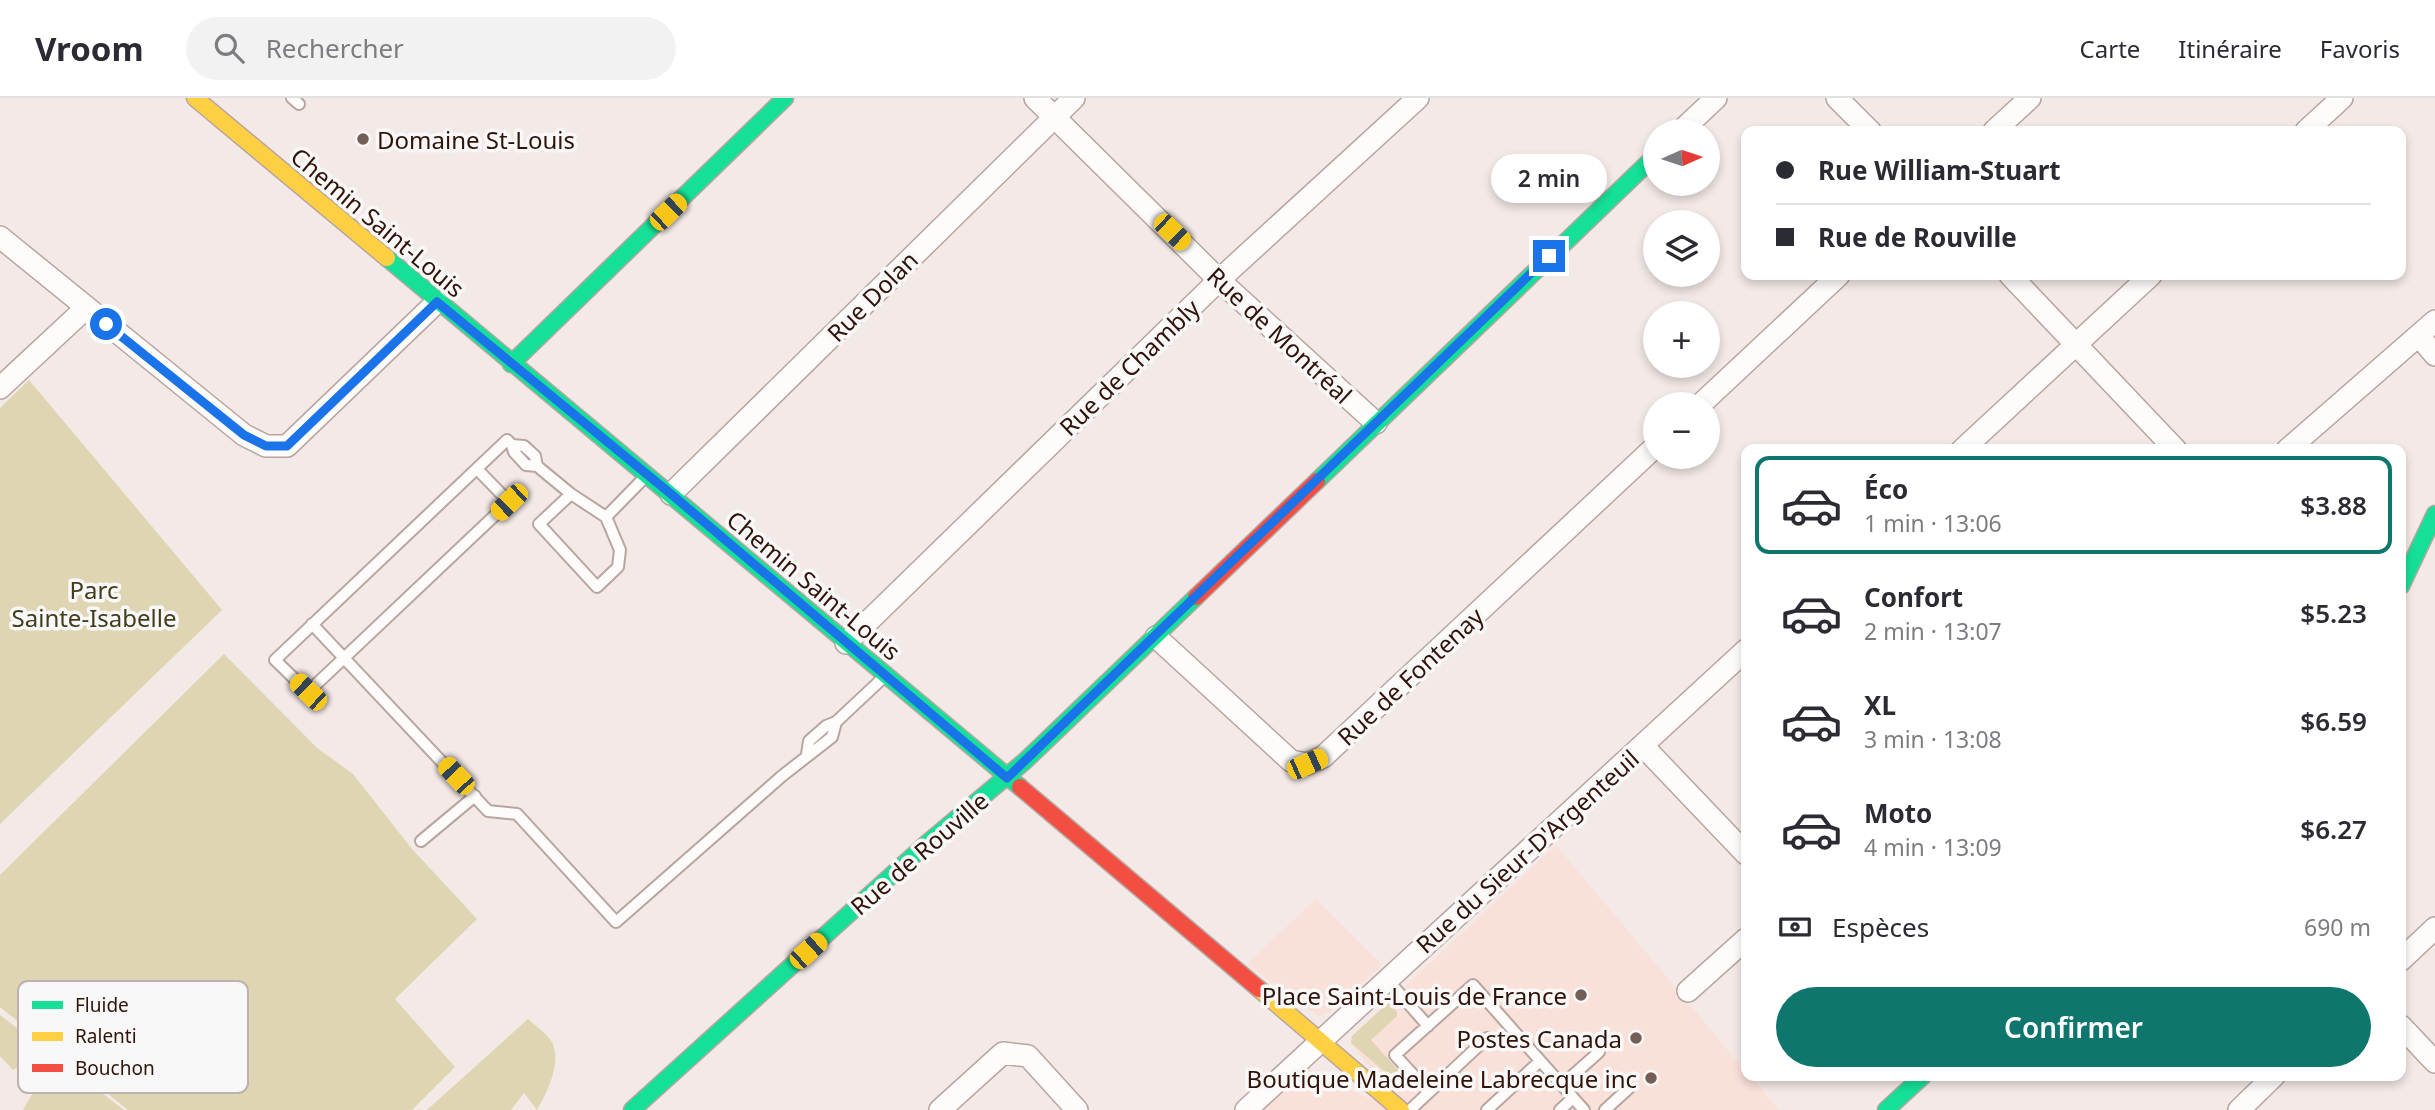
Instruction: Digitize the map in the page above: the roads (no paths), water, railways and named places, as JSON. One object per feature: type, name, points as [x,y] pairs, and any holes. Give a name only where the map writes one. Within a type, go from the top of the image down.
[{"type":"street","name":"Chemin Saint-Louis","points":[[195,98],[671,494],[1401,1110]]},
{"type":"street","points":[[512,364],[785,98]]},
{"type":"street","name":"Rue de Montréal","points":[[1035,98],[1219,280],[1376,424]]},
{"type":"street","name":"Rue Dolan","points":[[671,494],[1074,98]]},
{"type":"street","name":"Rue de Chambly","points":[[846,643],[1219,280],[1418,98]]},
{"type":"street","points":[[1694,119],[1716,98]]},
{"type":"street","points":[[1837,98],[1865,126]]},
{"type":"street","points":[[1999,126],[2030,98]]},
{"type":"street","points":[[2311,126],[2342,98]]},
{"type":"street","name":"Rue de Rouville","points":[[632,1110],[925,845],[1007,778],[1643,167]]},
{"type":"street","points":[[0,237],[244,435],[266,446],[287,446],[437,302]]},
{"type":"street","points":[[1713,392],[1834,280]]},
{"type":"street","points":[[2015,280],[2170,444]]},
{"type":"street","points":[[1968,444],[2146,280]]},
{"type":"street","points":[[0,388],[86,308]]},
{"type":"street","points":[[2294,444],[2435,321]]},
{"type":"street","points":[[2419,336],[2435,355]]},
{"type":"street","name":"Rue de Fontenay","points":[[1156,637],[1291,761],[1307,764],[1323,757],[1643,458]]},
{"type":"street","points":[[2406,575],[2435,514]]},
{"type":"street","name":"Rue du Sieur-D'Argenteuil","points":[[1246,1110],[1386,978],[1741,655]]},
{"type":"street","points":[[1643,746],[1741,849]]},
{"type":"street","points":[[2406,955],[2435,928]]},
{"type":"street","points":[[1688,991],[1741,943]]},
{"type":"street","points":[[2406,1031],[2435,1062]]},
{"type":"street","points":[[940,1110],[1003,1053],[1028,1056],[1077,1110]]},
{"type":"street","points":[[1886,1110],[1918,1081]]},
{"type":"street","points":[[2239,1110],[2269,1081]]},
{"type":"lane","points":[[477,469],[509,502],[308,692],[275,660],[507,440],[512,444],[524,446],[535,456],[537,466],[571,494],[606,517],[620,550],[618,567],[597,587],[539,524],[571,494]]},
{"type":"lane","points":[[606,517],[647,475]]},
{"type":"lane","points":[[312,624],[346,657],[488,811],[517,814],[616,922],[807,754],[817,751],[834,736],[836,722],[886,676]]},
{"type":"lane","points":[[421,841],[475,796]]},
{"type":"lane","points":[[1386,978],[1428,1026]]},
{"type":"lane","points":[[1428,1091],[1395,1055],[1473,985],[1584,1110]]},
{"type":"lane","points":[[1410,1110],[1487,1038]]},
{"type":"lane","points":[[1562,1085],[1599,1052]]},
{"type":"lane","points":[[1488,1110],[1540,1061]]},
{"type":"lane","points":[[1605,1110],[1629,1088]]},
{"type":"lane","points":[[1560,1110],[1573,1098]]},
{"type":"place","name":"Domaine St-Louis","points":[[363,139]]},
{"type":"place","name":"Place Saint-Louis de France","points":[[1581,995]]},
{"type":"place","name":"Postes Canada","points":[[1636,1038]]},
{"type":"place","name":"Boutique Madeleine Labrecque inc","points":[[1651,1078]]},
{"type":"park label","name":"Parc Sainte-Isabelle","points":[[94,603]]}]
